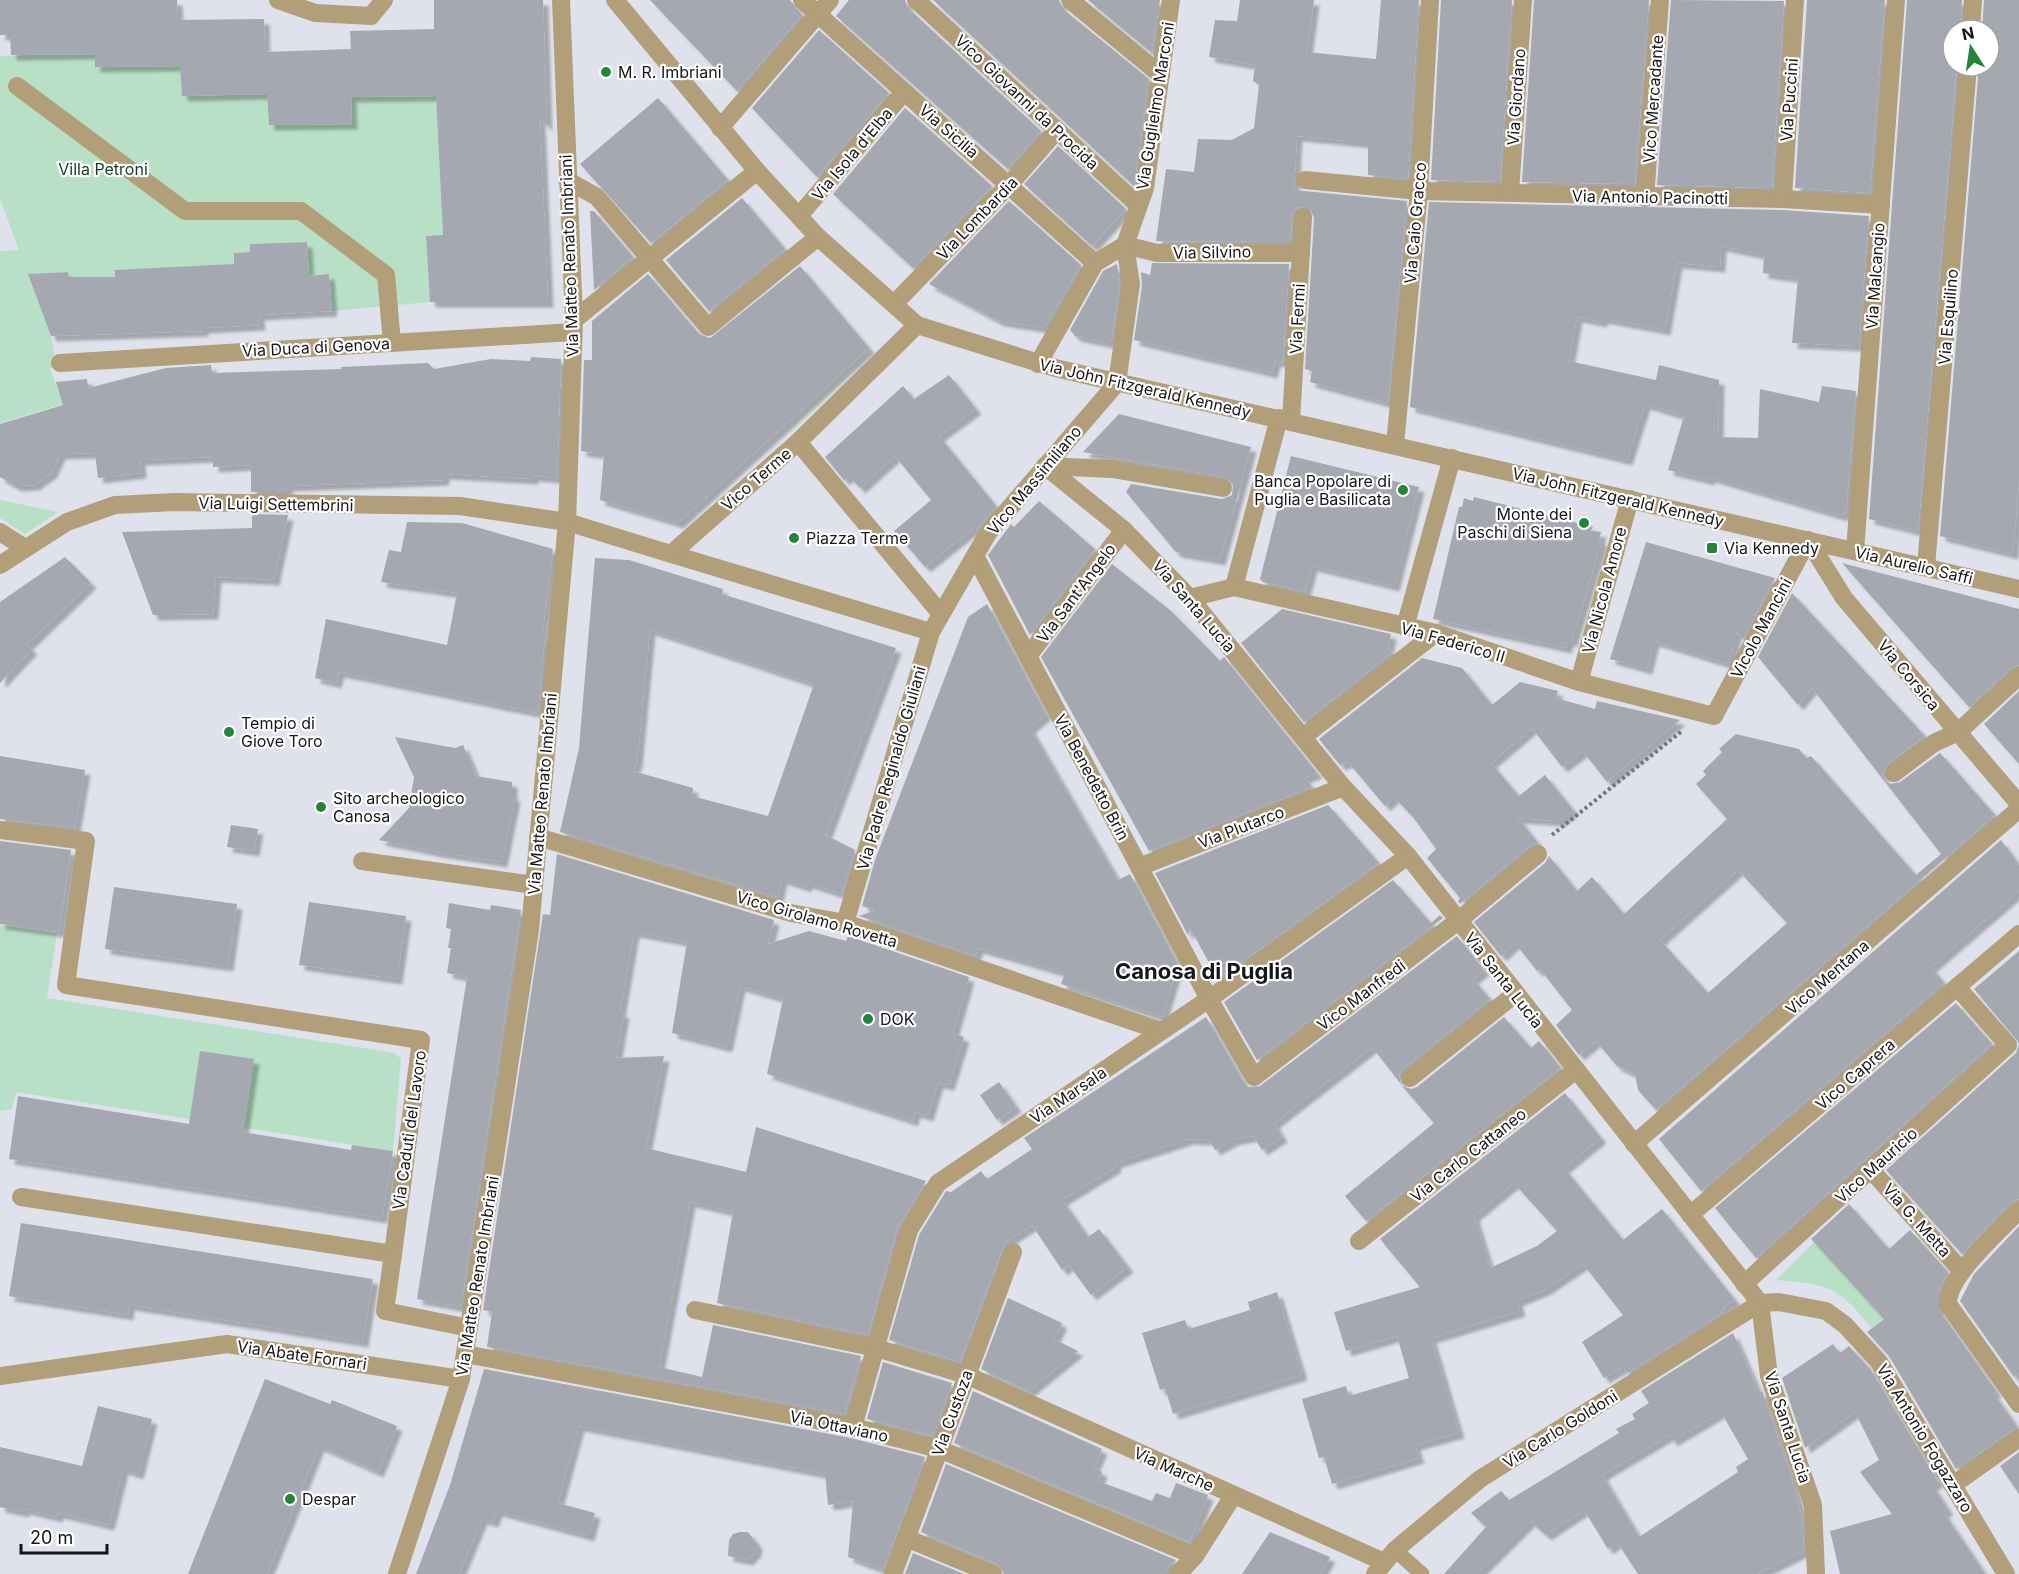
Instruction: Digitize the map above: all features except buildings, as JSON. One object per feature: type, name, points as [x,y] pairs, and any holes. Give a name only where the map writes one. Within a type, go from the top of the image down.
[{"type":"street","points":[[278,0],[315,13],[371,16],[384,0]]},
{"type":"street","name":"Via Matteo Renato Imbriani","points":[[397,1574],[461,1378],[506,1096],[534,885],[567,522],[573,326],[561,0]]},
{"type":"street","name":"Via Sicilia","points":[[802,0],[1095,263]]},
{"type":"street","points":[[720,128],[830,0]]},
{"type":"street","name":"Vico Giovanni da Procida","points":[[916,0],[1138,205]]},
{"type":"street","points":[[1070,0],[1161,75]]},
{"type":"street","name":"Via Guglielmo Marconi","points":[[1118,383],[1131,284],[1125,245],[1145,188],[1171,0]]},
{"type":"street","name":"Via Caio Gracco","points":[[1395,445],[1419,191],[1430,0]]},
{"type":"street","name":"Via Giordano","points":[[1510,193],[1523,0]]},
{"type":"street","name":"Vico Mercadante","points":[[1645,198],[1660,0]]},
{"type":"street","name":"Via Puccini","points":[[1783,200],[1795,0]]},
{"type":"street","name":"Via Malcangio","points":[[1855,551],[1896,0]]},
{"type":"street","points":[[1972,18],[1973,0]]},
{"type":"street","name":"Via John Fitzgerald Kennedy","points":[[619,1],[757,171],[818,237],[917,325],[1038,364],[1808,540]]},
{"type":"street","name":"Via Esquilino","points":[[1926,567],[1967,78]]},
{"type":"street","points":[[16,86],[185,211],[301,211],[386,275],[392,343]]},
{"type":"street","name":"Via Isola d'Elba","points":[[799,216],[904,92]]},
{"type":"street","name":"Via Lombardia","points":[[894,303],[1010,185],[1057,130]]},
{"type":"street","points":[[573,326],[650,257],[757,171]]},
{"type":"street","points":[[567,180],[597,197],[708,327],[818,237]]},
{"type":"street","name":"Via Antonio Pacinotti","points":[[1305,180],[1419,191],[1783,200],[1881,205]]},
{"type":"street","name":"Via Fermi","points":[[1234,586],[1285,420],[1303,217]]},
{"type":"street","points":[[1038,364],[1095,263],[1125,245]]},
{"type":"street","name":"Via Silvino","points":[[1125,245],[1157,253],[1300,252]]},
{"type":"street","name":"Vico Terme","points":[[671,554],[798,442],[917,325]]},
{"type":"street","name":"Via Duca di Genova","points":[[60,363],[392,343],[573,326]]},
{"type":"street","name":"Vico Massimiliano","points":[[941,614],[988,532],[1118,383]]},
{"type":"street","points":[[798,442],[941,614]]},
{"type":"street","points":[[1405,627],[1452,458]]},
{"type":"street","points":[[1045,466],[1112,469],[1223,488]]},
{"type":"street","name":"Via Santa Lucia","points":[[1045,466],[1124,530],[1190,598],[1343,787],[1408,856],[1760,1303],[1769,1376],[1813,1504],[1816,1574]]},
{"type":"street","name":"Via Nicola Amore","points":[[1579,682],[1630,499]]},
{"type":"street","name":"Via Luigi Settembrini","points":[[0,565],[67,522],[115,505],[187,502],[460,506],[567,522]]},
{"type":"street","points":[[567,522],[931,632]]},
{"type":"street","name":"Via Sant'Angelo","points":[[1028,656],[1124,530]]},
{"type":"street","points":[[0,532],[25,548]]},
{"type":"street","name":"Via Aurelio Saffi","points":[[1808,540],[2019,589]]},
{"type":"street","name":"Vicolo Mancini","points":[[1708,714],[1808,540]]},
{"type":"street","name":"Via Corsica","points":[[1808,540],[1844,598],[2019,804]]},
{"type":"street","name":"Via Benedetto Brin","points":[[975,556],[1209,999]]},
{"type":"street","name":"Via Federico II","points":[[1190,598],[1234,586],[1436,633],[1579,682],[1708,714]]},
{"type":"street","name":"Via Padre Reginaldo Giuliani","points":[[845,923],[931,632],[941,614]]},
{"type":"street","points":[[1303,737],[1436,633]]},
{"type":"street","points":[[1894,773],[1934,743],[1958,732],[2019,676]]},
{"type":"street","name":"Via Plutarco","points":[[1140,867],[1343,787]]},
{"type":"street","name":"Vico Mentana","points":[[1634,1144],[2019,809]]},
{"type":"street","name":"Via Caduti del Lavoro","points":[[0,830],[86,841],[66,985],[421,1040],[393,1254]]},
{"type":"street","name":"Vico Girolamo Rovetta","points":[[538,837],[791,913],[845,923],[1161,1031]]},
{"type":"street","name":"Vico Manfredi","points":[[1209,999],[1254,1077],[1458,921],[1538,854]]},
{"type":"street","name":"Via Marsala","points":[[853,1427],[909,1230],[938,1183],[1209,999],[1408,856]]},
{"type":"street","points":[[362,861],[534,885]]},
{"type":"street","name":"Vico Caprera","points":[[1690,1215],[2019,934]]},
{"type":"street","name":"Vico Mauricio","points":[[1744,1284],[2008,1045],[1957,987]]},
{"type":"street","points":[[1410,1078],[1515,994]]},
{"type":"street","name":"Via Carlo Cattaneo","points":[[1359,1241],[1576,1070]]},
{"type":"street","name":"Via G. Metta","points":[[1871,1170],[1962,1271]]},
{"type":"street","points":[[21,1197],[393,1254],[386,1311],[469,1328]]},
{"type":"street","points":[[2019,1210],[1962,1271],[1950,1290],[1948,1304],[2019,1404]]},
{"type":"street","name":"Via Custoza","points":[[893,1574],[1013,1252]]},
{"type":"street","name":"Via Antonio Fogazzaro","points":[[1760,1303],[1808,1305],[1826,1311],[1845,1325],[1879,1362],[2006,1574]]},
{"type":"street","name":"Via Carlo Goldoni","points":[[1385,1562],[1480,1479],[1760,1303]]},
{"type":"street","name":"Via Marche","points":[[694,1310],[876,1348],[966,1375],[1385,1562]]},
{"type":"street","name":"Via Abate Fornari","points":[[0,1376],[227,1344],[461,1378]]},
{"type":"street","name":"Via Ottaviano","points":[[465,1354],[853,1427],[939,1449],[1195,1556]]},
{"type":"street","points":[[1953,1485],[2019,1438]]},
{"type":"street","points":[[1178,1574],[1195,1556],[1233,1496]]},
{"type":"street","points":[[906,1538],[993,1574]]},
{"type":"lane","points":[[1385,1562],[1422,1574]]},
{"type":"path","points":[[1538,854],[1549,838],[1708,714]]},
{"type":"green space","name":"Villa Petroni","points":[[95,54],[96,67],[180,66],[182,96],[267,94],[269,125],[352,124],[351,91],[358,97],[436,96],[443,235],[426,236],[430,302],[332,311],[329,274],[309,276],[307,242],[250,244],[250,252],[234,253],[234,264],[116,290],[69,277],[68,272],[29,274],[51,336],[56,367],[50,368],[63,404],[0,423],[0,251],[19,250],[0,199],[0,56]]},
{"type":"green space","points":[[0,500],[58,512],[25,534],[0,518]]},
{"type":"green space","points":[[0,925],[57,934],[47,998],[395,1053],[401,1059],[393,1151],[16,1092],[12,1109],[0,1111]]},
{"type":"green space","points":[[1814,1242],[1858,1290],[1895,1256],[1924,1288],[1871,1328],[1841,1295],[1808,1283],[1776,1280]]},
{"type":"place","name":"M. R. Imbriani","points":[[606,72]]},
{"type":"place","name":"Banca Popolare di Puglia e Basilicata","points":[[1403,490]]},
{"type":"place","name":"Monte dei Paschi di Siena","points":[[1584,523]]},
{"type":"place","name":"Piazza Terme","points":[[794,538]]},
{"type":"place","name":"Via Kennedy","points":[[1712,548]]},
{"type":"place","name":"Tempio di Giove Toro","points":[[229,732]]},
{"type":"place","name":"Sito archeologico Canosa","points":[[321,807]]},
{"type":"place","name":"DOK","points":[[868,1019]]},
{"type":"place","name":"Despar","points":[[290,1499]]},
{"type":"district","name":"Canosa di Puglia","points":[[1204,971]]}]
